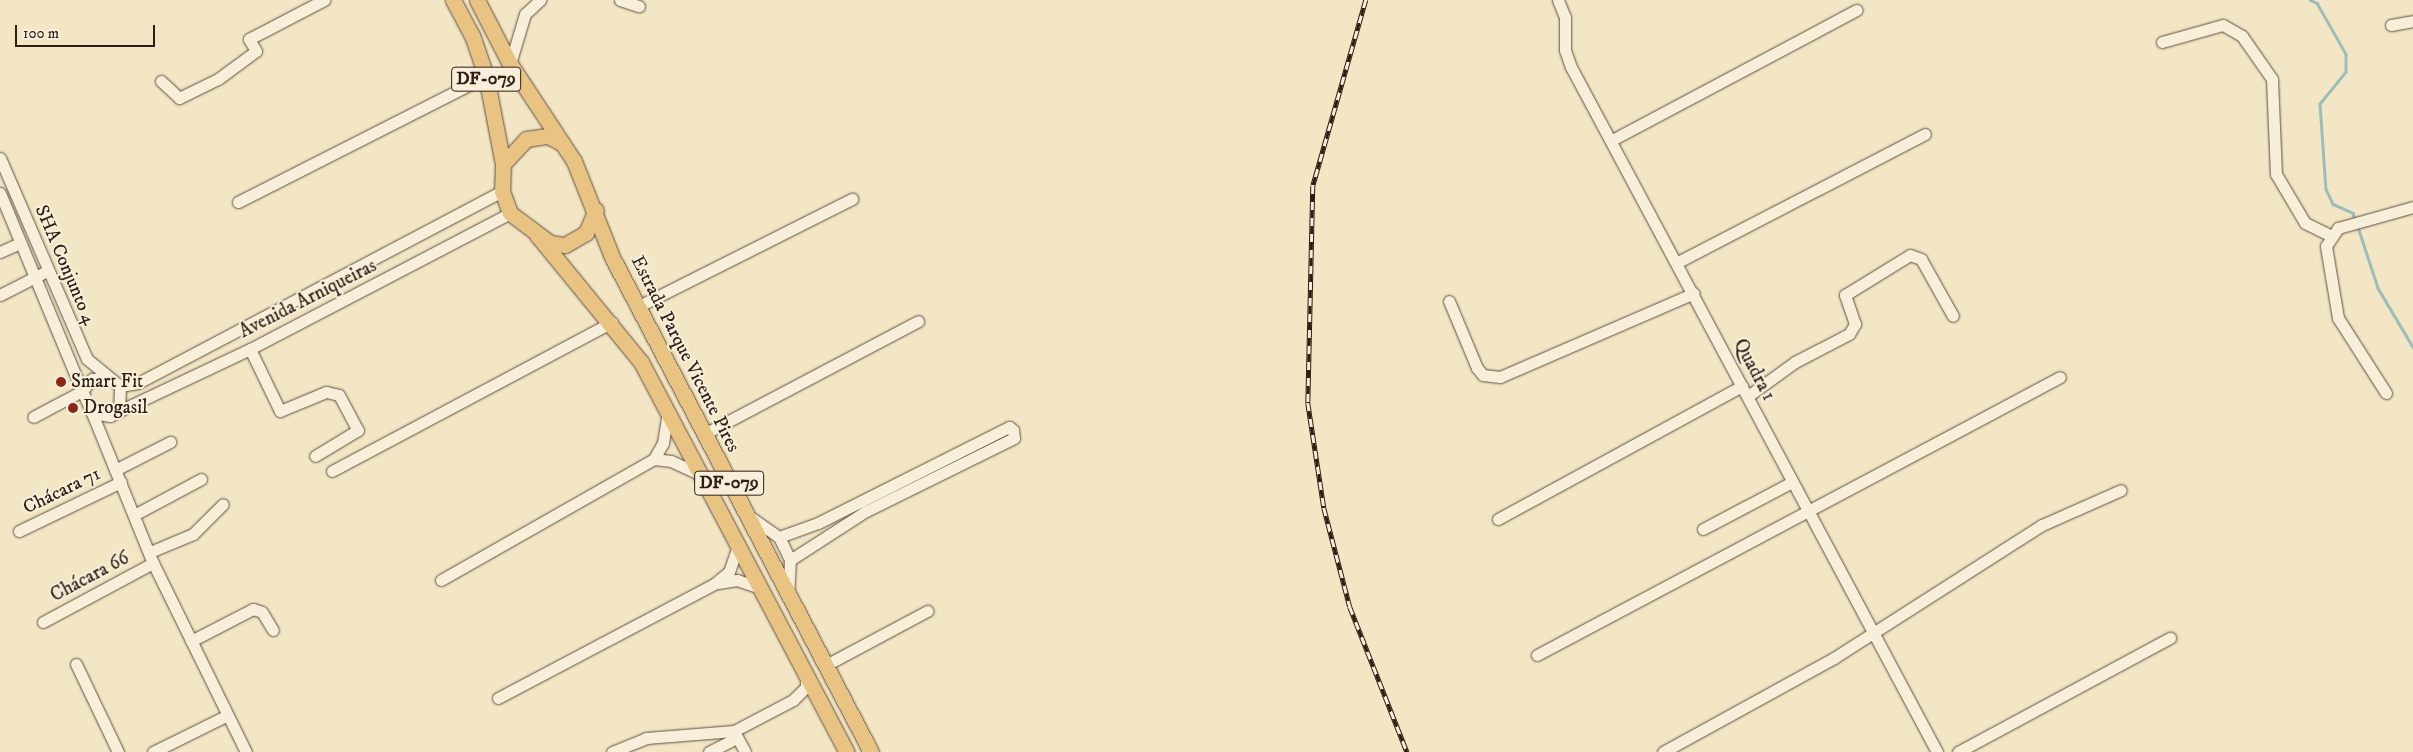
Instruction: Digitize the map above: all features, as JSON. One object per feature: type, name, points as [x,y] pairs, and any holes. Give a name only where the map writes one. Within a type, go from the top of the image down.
[{"type":"main road","name":"DF-079","points":[[453,0],[472,35],[486,76],[503,164],[502,191],[510,213],[550,243],[576,241],[589,228],[596,210],[564,144],[510,64],[477,0]]},
{"type":"main road","points":[[503,164],[518,144],[536,136],[564,144]]},
{"type":"main road","name":"Estrada Parque Vicente Pires","points":[[596,210],[638,307],[871,752]]},
{"type":"main road","name":"DF-079","points":[[537,235],[612,322],[668,411],[699,474],[847,752]]},
{"type":"street","points":[[161,81],[179,98],[202,86],[256,51],[249,39],[324,0]]},
{"type":"street","points":[[510,64],[524,14],[540,0]]},
{"type":"street","points":[[620,0],[639,6]]},
{"type":"street","name":"Quadra 1","points":[[1558,0],[1566,21],[1567,57],[1678,262],[1792,482],[1876,632],[1937,752]]},
{"type":"street","points":[[1612,140],[1857,10]]},
{"type":"street","points":[[2392,25],[2413,21]]},
{"type":"street","points":[[2162,42],[2223,25],[2248,42],[2272,79],[2276,174],[2305,223],[2334,231],[2361,219],[2413,207]]},
{"type":"street","points":[[238,202],[486,76]]},
{"type":"street","points":[[1678,262],[1924,134]]},
{"type":"street","name":"SHA Conjunto 4","points":[[0,158],[87,359],[109,378]]},
{"type":"street","name":"Avenida Arniqueiras","points":[[120,386],[138,384],[502,191]]},
{"type":"street","name":"SHA Conjunto 4","points":[[0,193],[20,243],[37,277],[82,391]]},
{"type":"street","points":[[638,307],[852,199]]},
{"type":"street","name":"Avenida Arniqueiras","points":[[114,414],[250,349],[510,213]]},
{"type":"street","points":[[2334,231],[2326,252],[2338,318],[2386,393]]},
{"type":"street","points":[[0,252],[20,243]]},
{"type":"street","points":[[1498,518],[1745,391],[1795,362],[1850,334],[1855,324],[1845,295],[1910,255],[1921,259],[1954,316]]},
{"type":"street","points":[[0,295],[48,270]]},
{"type":"street","points":[[1448,301],[1477,368],[1484,375],[1500,377],[1694,293]]},
{"type":"street","points":[[704,434],[918,321]]},
{"type":"street","points":[[332,471],[612,322]]},
{"type":"street","points":[[250,349],[280,412],[326,392],[340,395],[358,430],[314,456]]},
{"type":"street","points":[[1537,655],[2060,377]]},
{"type":"street","points":[[33,417],[82,391],[92,379],[109,378],[120,386],[114,414],[101,438]]},
{"type":"street","points":[[82,391],[152,557],[226,716],[246,752]]},
{"type":"street","points":[[441,580],[654,459],[663,443],[668,411]]},
{"type":"street","points":[[92,413],[114,414]]},
{"type":"street","points":[[779,537],[863,507],[925,475],[1009,427],[1013,430],[1014,438],[925,475]]},
{"type":"street","points":[[115,470],[170,442]]},
{"type":"street","points":[[654,459],[671,460],[699,474]]},
{"type":"street","points":[[134,515],[201,479]]},
{"type":"street","name":"Chácara 71","points":[[19,531],[120,482]]},
{"type":"street","points":[[1703,529],[1792,482]]},
{"type":"street","points":[[1663,752],[1876,632],[2042,525],[2121,490]]},
{"type":"street","name":"Chácara 66","points":[[43,622],[193,534],[223,504]]},
{"type":"street","points":[[790,560],[863,507]]},
{"type":"street","points":[[745,513],[779,537],[790,560],[788,595]]},
{"type":"street","points":[[818,523],[826,535]]},
{"type":"street","points":[[498,698],[714,584],[729,572],[738,546]]},
{"type":"street","points":[[714,584],[737,580],[760,588]]},
{"type":"street","points":[[191,640],[253,609],[262,612],[273,630]]},
{"type":"street","points":[[826,665],[927,611]]},
{"type":"street","points":[[1958,752],[2170,638]]},
{"type":"street","points":[[76,664],[118,752]]},
{"type":"street","points":[[709,752],[793,700],[806,687],[806,677]]},
{"type":"street","points":[[793,700],[808,698],[822,704]]},
{"type":"street","points":[[153,752],[226,716]]},
{"type":"street","points":[[612,752],[646,738],[736,735]]},
{"type":"street","points":[[736,735],[745,752]]},
{"type":"waterway","points":[[2310,0],[2317,3],[2346,54],[2346,72],[2320,104],[2326,189],[2333,204],[2353,213],[2355,220]]},
{"type":"waterway","points":[[2358,227],[2378,288],[2413,347]]},
{"type":"railway","points":[[1366,0],[1313,186],[1308,403],[1324,508],[1350,607],[1407,752]]},
{"type":"place","name":"Smart Fit","points":[[61,382]]},
{"type":"place","name":"Drogasil","points":[[73,408]]}]
